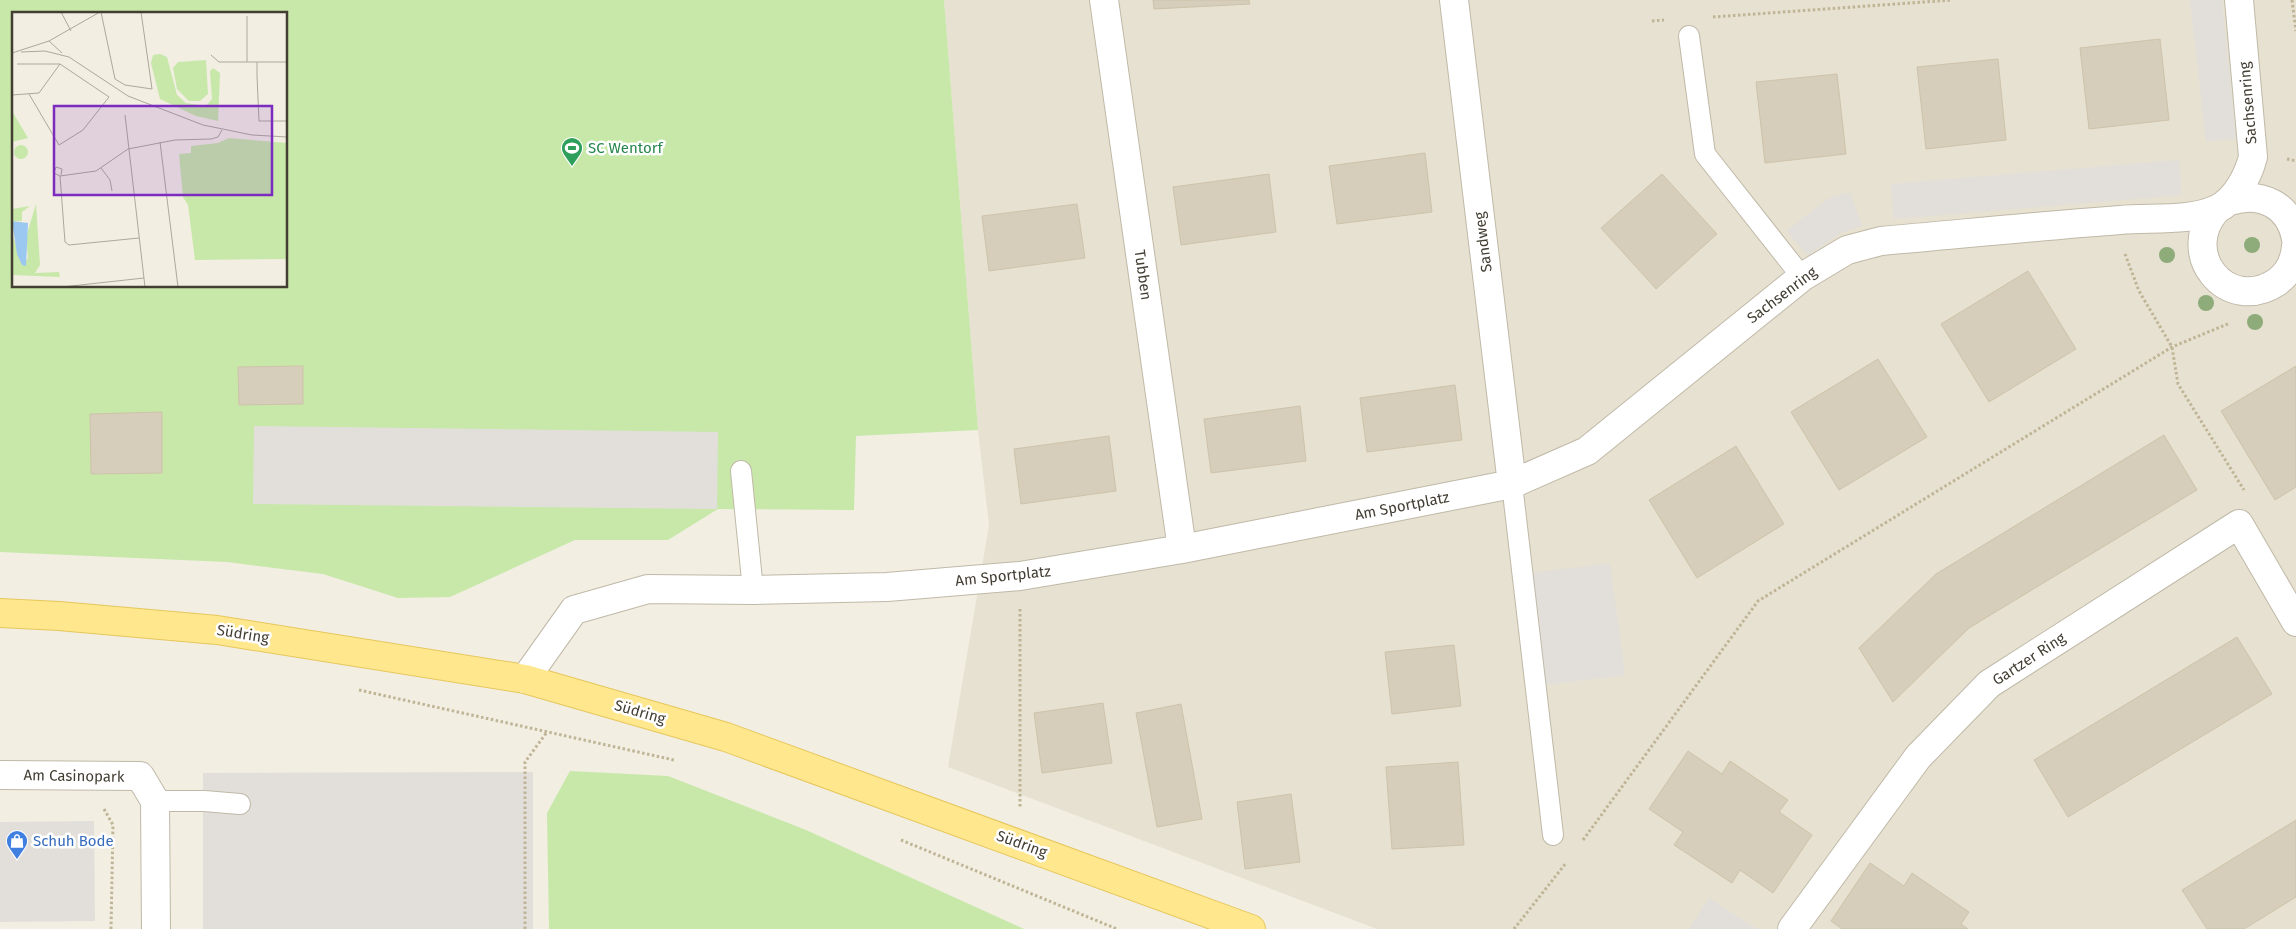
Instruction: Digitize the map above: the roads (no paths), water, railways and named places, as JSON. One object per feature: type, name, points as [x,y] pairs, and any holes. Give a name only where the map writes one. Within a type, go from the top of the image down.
[{"type":"main road","name":"Südring","points":[[0,613],[59,616],[217,630],[525,679],[726,737],[1021,843],[1251,929]]},
{"type":"street","name":"Tubben","points":[[1104,0],[1182,549]]},
{"type":"street","name":"Sandweg","points":[[1454,0],[1512,484]]},
{"type":"street","name":"Sachsenring","points":[[2239,0],[2253,157],[2250,169],[2223,205],[2205,224],[2202,234],[2204,259],[2215,277],[2232,288],[2246,291],[2268,288],[2288,272],[2296,246]]},
{"type":"street","name":"Sachsenring","points":[[1512,484],[1587,451],[1802,277],[1847,250],[1881,241],[2122,219],[2192,216],[2240,198],[2260,198],[2276,205],[2284,212],[2292,224],[2296,239]]},
{"type":"street","name":"Am Sportplatz","points":[[525,679],[574,610],[648,589],[753,590],[887,587],[1020,576],[1182,549],[1512,484]]},
{"type":"street","name":"Gartzer Ring","points":[[1792,929],[1918,757],[1989,684],[2239,524],[2296,622]]},
{"type":"street","name":"Am Casinopark","points":[[0,775],[140,776],[155,801]]},
{"type":"street","points":[[155,801],[156,929]]},
{"type":"lane","points":[[1689,36],[1705,154],[1802,277]]},
{"type":"lane","points":[[741,471],[753,590]]},
{"type":"lane","points":[[1512,484],[1553,835]]},
{"type":"lane","points":[[155,801],[204,801],[240,804]]},
{"type":"place","name":"SC Wentorf","points":[[572,167]]},
{"type":"place","name":"Schuh Bode","points":[[17,860]]}]
